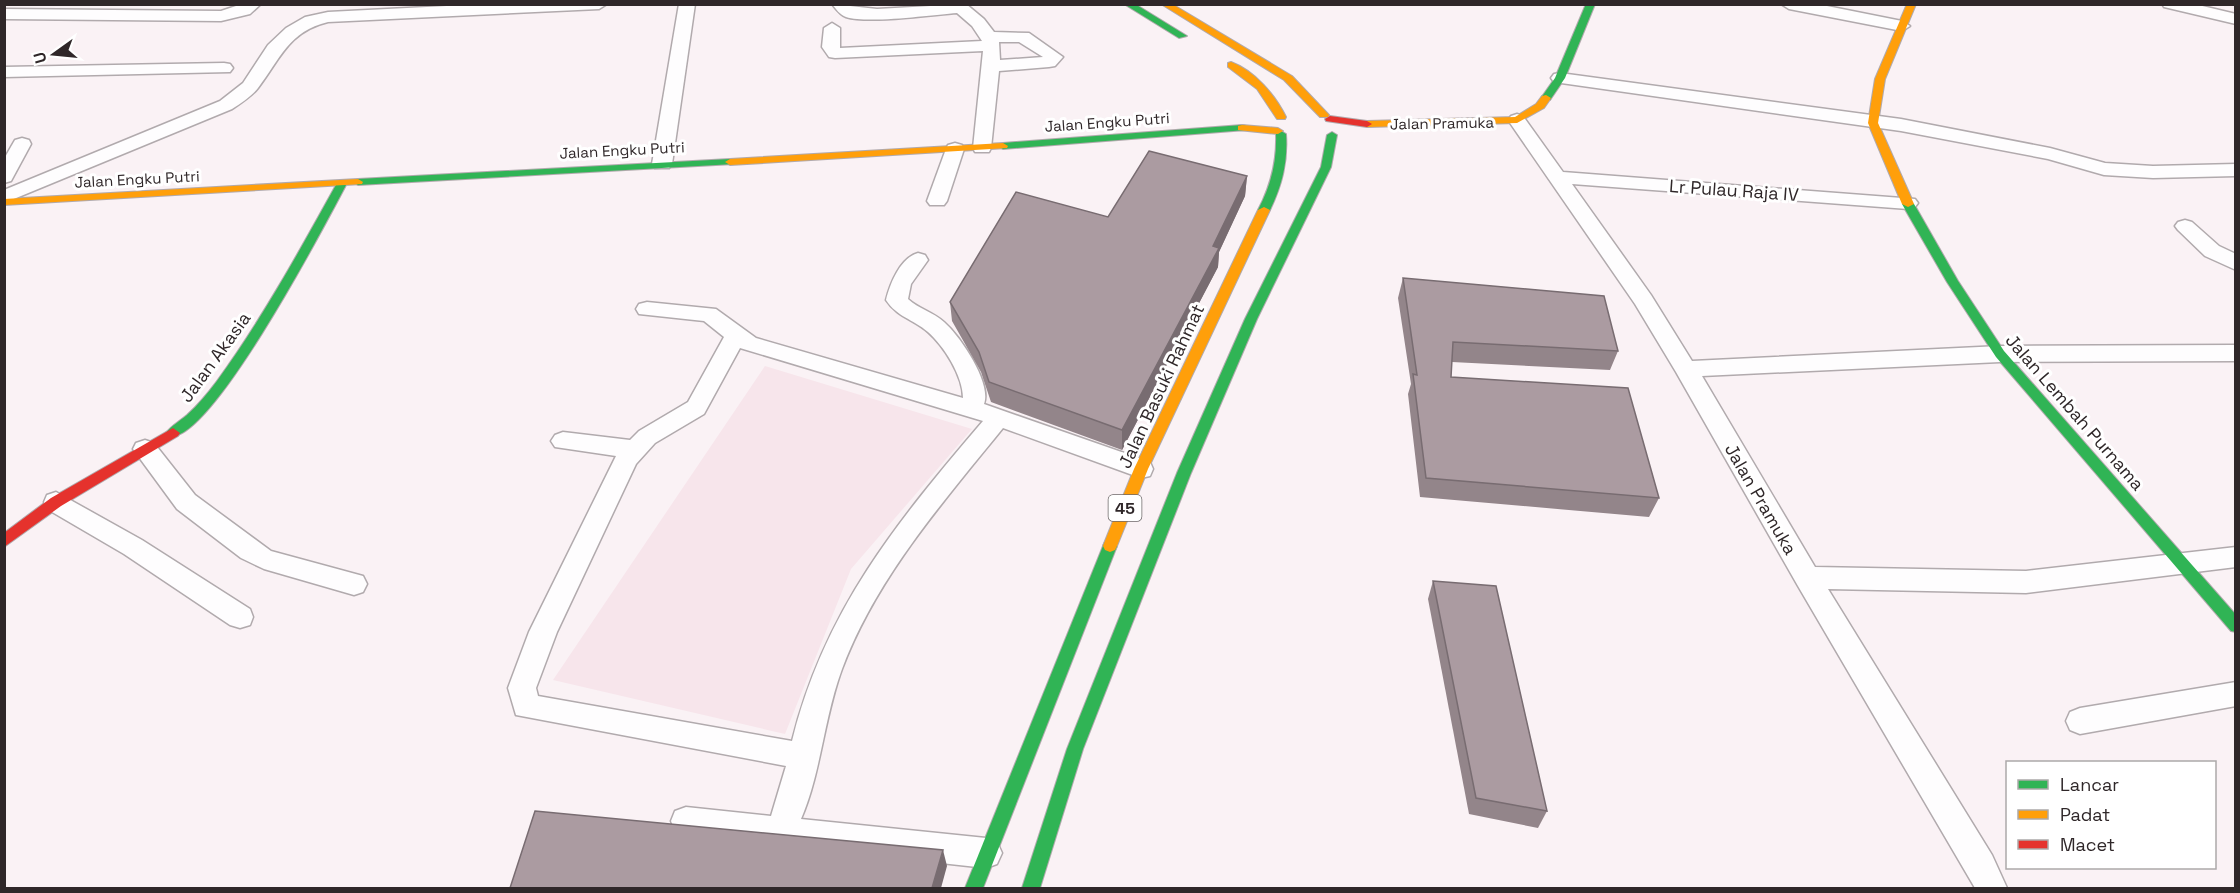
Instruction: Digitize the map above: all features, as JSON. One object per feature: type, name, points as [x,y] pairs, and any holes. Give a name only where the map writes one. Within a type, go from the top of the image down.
[{"type":"main road","points":[[1128,4],[1196,44]]},
{"type":"main road","points":[[1164,4],[1288,78],[1328,129]]},
{"type":"main road","name":"Jalan Pramuka","points":[[1328,129],[1367,124],[1517,120],[1540,106],[1560,78],[1591,4]]},
{"type":"main road","points":[[1873,123],[1880,79],[1912,4]]},
{"type":"main road","name":"Jalan Basuki Rahmat","points":[[974,888],[986,853],[1071,654],[1141,469],[1272,194],[1283,158],[1281,129],[1271,97],[1261,85],[1215,56]]},
{"type":"main road","points":[[1281,129],[1298,110],[1328,129]]},
{"type":"main road","name":"Jalan Lembah Purnama","points":[[1873,123],[1908,203],[1953,282],[2000,354],[2235,626]]},
{"type":"main road","name":"Jalan Engku Putri","points":[[4,200],[341,185],[662,164],[982,148],[1242,128],[1281,129]]},
{"type":"main road","name":"45","points":[[1030,888],[1103,662],[1251,319],[1326,167],[1328,129]]},
{"type":"main road","name":"Jalan Akasia","points":[[4,541],[56,502],[177,430],[210,400],[253,339],[291,278],[341,185]]},
{"type":"street","points":[[4,14],[221,16],[244,10],[253,4]]},
{"type":"street","points":[[4,200],[226,105],[250,87],[274,49],[303,25],[320,18],[374,10],[599,4]]},
{"type":"street","points":[[662,164],[687,4]]},
{"type":"street","points":[[840,4],[849,13],[877,14],[956,6],[980,24],[990,42],[990,66],[982,148]]},
{"type":"street","points":[[1789,4],[1902,26]]},
{"type":"street","points":[[2170,4],[2235,19]]},
{"type":"street","points":[[832,28],[831,47],[835,53],[990,42],[1023,37],[1054,57],[1049,62],[990,66]]},
{"type":"street","points":[[4,72],[224,68]]},
{"type":"street","points":[[1560,78],[1873,123],[1901,125],[2050,154],[2104,169],[2153,172],[2235,170]]},
{"type":"street","name":"Jalan Pramuka","points":[[1517,120],[1560,178],[1686,369],[1807,578],[1981,866],[1991,888]]},
{"type":"street","points":[[4,177],[22,144]]},
{"type":"street","points":[[937,201],[955,149]]},
{"type":"street","name":"Lr Pulau Raja IV","points":[[1560,178],[1908,203]]},
{"type":"street","points":[[2186,226],[2212,251],[2235,263]]},
{"type":"street","points":[[918,260],[901,283],[897,300],[906,310],[935,327],[951,345],[974,386],[975,395],[970,408]]},
{"type":"street","points":[[647,309],[708,314],[717,318],[736,336],[748,343],[999,417],[1141,469]]},
{"type":"street","points":[[736,336],[696,408],[647,437],[626,459],[543,632],[522,688],[526,706],[803,756]]},
{"type":"street","points":[[1686,369],[2000,354],[2235,353]]},
{"type":"street","points":[[780,829],[792,806],[820,692],[833,655],[866,592],[922,512],[999,417]]},
{"type":"street","points":[[563,441],[635,449]]},
{"type":"street","points":[[145,449],[186,502],[250,551],[264,559],[354,584]]},
{"type":"street","points":[[56,502],[133,547],[240,617]]},
{"type":"street","points":[[1807,578],[2026,582],[2184,565],[2235,557]]},
{"type":"street","points":[[2080,721],[2235,694]]},
{"type":"street","points":[[686,821],[780,829],[986,853]]},
{"type":"shaded area","points":[[765,366],[972,429],[851,569],[785,734],[553,680]]},
{"type":"building","points":[[1149,151],[1247,176],[1213,246],[1219,248],[1122,430],[989,382],[979,352],[950,302],[1016,192],[1108,217]]},
{"type":"building","points":[[1403,278],[1604,296],[1618,351],[1453,342],[1451,377],[1628,388],[1659,498],[1426,478],[1413,374],[1417,375]]},
{"type":"building","points":[[1433,581],[1496,586],[1547,811],[1476,798]]},
{"type":"building","points":[[535,811],[943,850],[932,888],[510,888]]},
{"type":"traffic: fast","points":[[1128,4],[1182,36]]},
{"type":"traffic: fast","points":[[1546,98],[1560,78],[1591,4]]},
{"type":"traffic: fast","points":[[1003,146],[1242,128]]},
{"type":"traffic: fast","points":[[1264,210],[1279,173],[1282,155],[1281,134]]},
{"type":"traffic: fast","points":[[1031,888],[1075,749],[1184,473],[1251,319],[1326,167],[1332,135]]},
{"type":"traffic: fast","points":[[358,182],[730,162]]},
{"type":"traffic: fast","points":[[173,433],[207,403],[249,344],[290,277],[341,185]]},
{"type":"traffic: fast","points":[[1908,204],[1953,282],[2000,354],[2236,626]]},
{"type":"traffic: fast","points":[[974,888],[1110,546]]},
{"type":"traffic: slow","points":[[1165,4],[1288,78],[1324,115]]},
{"type":"traffic: slow","points":[[1908,204],[1873,123],[1880,79],[1912,4]]},
{"type":"traffic: slow","points":[[1231,65],[1260,87],[1272,101],[1281,117]]},
{"type":"traffic: slow","points":[[1367,124],[1517,120],[1540,106],[1546,98]]},
{"type":"traffic: slow","points":[[1242,128],[1278,131]]},
{"type":"traffic: slow","points":[[730,162],[1003,146]]},
{"type":"traffic: slow","points":[[4,202],[358,182]]},
{"type":"traffic: slow","points":[[1110,546],[1141,469],[1264,210]]},
{"type":"traffic: jam","points":[[1330,119],[1367,124]]},
{"type":"traffic: jam","points":[[4,541],[56,502],[173,433]]}]
